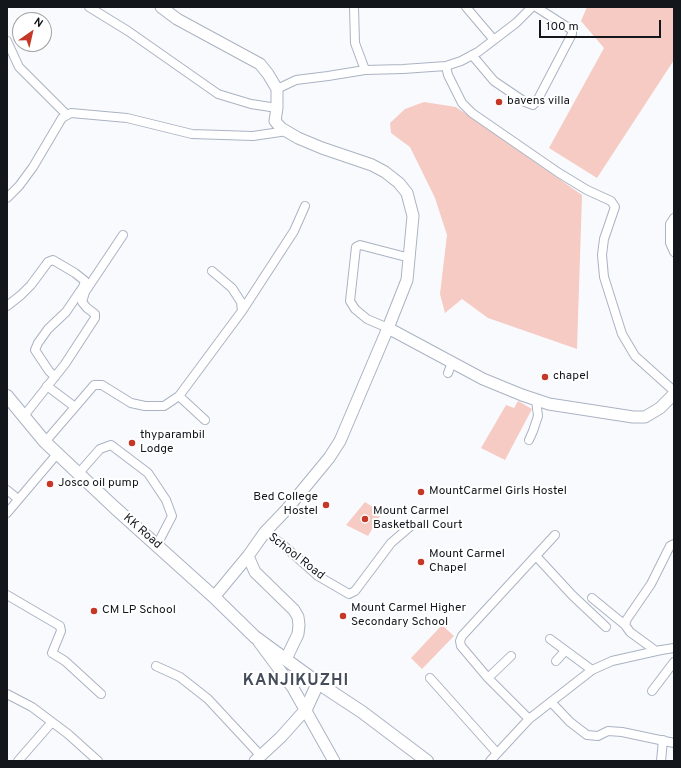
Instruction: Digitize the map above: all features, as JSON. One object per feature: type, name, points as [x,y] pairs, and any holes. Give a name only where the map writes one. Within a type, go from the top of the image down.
[{"type":"highway","name":"KK Road","points":[[7,396],[23,417],[57,454],[214,597],[255,637],[318,683],[362,712],[427,761]]},
{"type":"highway","points":[[306,709],[318,683]]},
{"type":"main road","points":[[161,7],[177,19],[260,64],[268,74],[276,89],[277,108],[275,121],[281,128],[298,138],[372,165],[385,172],[399,183],[407,193],[413,216],[407,280],[343,443],[287,509],[265,532],[248,556],[214,597]]},
{"type":"main road","points":[[388,328],[483,379],[549,404],[633,417],[645,417],[660,408],[674,394]]},
{"type":"main road","points":[[248,556],[255,572],[294,610],[298,617],[298,634],[286,659]]},
{"type":"main road","points":[[255,637],[293,688],[334,761]]},
{"type":"main road","points":[[258,759],[295,723],[306,709]]},
{"type":"street","points":[[89,7],[128,31],[218,94],[250,104],[277,108]]},
{"type":"street","points":[[354,7],[355,43],[365,70]]},
{"type":"street","points":[[466,7],[494,40]]},
{"type":"street","points":[[276,89],[296,80],[365,70],[446,66],[472,55],[494,40],[516,23],[532,7]]},
{"type":"street","points":[[472,55],[494,81],[525,102],[533,105],[537,101],[572,34],[572,30],[536,7]]},
{"type":"street","points":[[7,41],[19,68],[67,115]]},
{"type":"street","points":[[446,66],[448,75],[462,103],[472,113],[587,190],[611,201],[615,207],[604,239],[602,255],[604,278],[622,334],[636,356],[674,390]]},
{"type":"street","points":[[7,198],[19,186],[33,167],[62,118],[70,113],[127,118],[192,134],[254,136],[287,131]]},
{"type":"street","points":[[45,442],[94,385],[102,385],[131,403],[145,406],[164,406],[179,396],[242,311],[294,231],[305,206]]},
{"type":"street","points":[[674,218],[670,224],[670,242],[674,252]]},
{"type":"street","points":[[23,417],[66,364],[95,318],[95,314],[82,302],[85,292],[123,235]]},
{"type":"street","points":[[388,328],[367,319],[355,309],[350,301],[356,248],[360,245],[410,258]]},
{"type":"street","points":[[7,306],[31,285],[48,262],[53,260],[75,273],[85,281],[83,287],[66,312],[48,329],[35,350],[49,371],[55,377]]},
{"type":"street","points":[[212,271],[232,288],[241,302],[242,311]]},
{"type":"street","points":[[448,373],[452,362]]},
{"type":"street","points":[[47,386],[74,407]]},
{"type":"street","points":[[179,396],[206,420]]},
{"type":"street","points":[[529,440],[538,416],[536,400]]},
{"type":"street","points":[[78,474],[100,449],[111,445],[148,474],[166,500],[172,516],[157,545]]},
{"type":"street","points":[[7,513],[57,454]]},
{"type":"street","points":[[7,490],[18,499]]},
{"type":"street","name":"School Road","points":[[265,532],[283,545],[318,576],[349,594],[355,591],[391,543],[412,525]]},
{"type":"street","points":[[529,719],[488,678],[461,646],[460,641],[462,636],[555,535]]},
{"type":"street","points":[[625,625],[627,619],[651,584],[670,546],[674,544]]},
{"type":"street","points":[[536,556],[572,595],[606,627]]},
{"type":"street","points":[[8,598],[60,626],[61,631],[52,653],[70,665],[101,694]]},
{"type":"street","points":[[592,598],[625,625],[630,632],[656,651]]},
{"type":"street","points":[[550,639],[592,670]]},
{"type":"street","points":[[490,761],[529,719],[592,670],[612,661],[674,648]]},
{"type":"street","points":[[556,661],[565,651]]},
{"type":"street","points":[[488,678],[511,656]]},
{"type":"street","points":[[652,691],[674,662]]},
{"type":"street","points":[[156,666],[180,677],[208,699],[258,759]]},
{"type":"street","points":[[430,678],[497,753]]},
{"type":"street","points":[[7,694],[32,707],[68,734],[98,761]]},
{"type":"street","points":[[551,702],[570,722],[587,735],[598,736],[608,731],[622,732],[674,743]]},
{"type":"street","points":[[18,761],[52,722]]},
{"type":"street","points":[[661,761],[663,740]]},
{"type":"shaded area","points":[[587,7],[674,7],[674,60],[597,178],[549,148],[604,48],[581,21]]},
{"type":"shaded area","points":[[424,102],[456,107],[582,195],[577,349],[488,318],[462,299],[445,313],[440,294],[447,235],[435,198],[410,147],[391,133],[390,123],[405,109]]},
{"type":"shaded area","points":[[518,401],[532,409],[505,460],[481,448],[506,405],[514,408]]},
{"type":"shaded area","name":"Mount Carmel Basketball Court","points":[[365,502],[382,513],[368,536],[346,525]]},
{"type":"shaded area","points":[[442,625],[454,636],[422,669],[411,658]]},
{"type":"place","name":"bavens villa","points":[[499,102]]},
{"type":"place","name":"chapel","points":[[545,377]]},
{"type":"place","name":"thyparambil Lodge","points":[[132,443]]},
{"type":"place","name":"Josco oil pump","points":[[50,484]]},
{"type":"place","name":"MountCarmel Girls Hostel","points":[[421,492]]},
{"type":"place","name":"Bed College Hostel","points":[[326,505]]},
{"type":"place","name":"Mount Carmel Basketball Court","points":[[365,519]]},
{"type":"place","name":"Mount Carmel Chapel","points":[[421,562]]},
{"type":"place","name":"CM LP School","points":[[94,611]]},
{"type":"place","name":"Mount Carmel Higher Secondary School","points":[[343,616]]},
{"type":"district","name":"KANJIKUZHI","points":[[296,682]]}]
